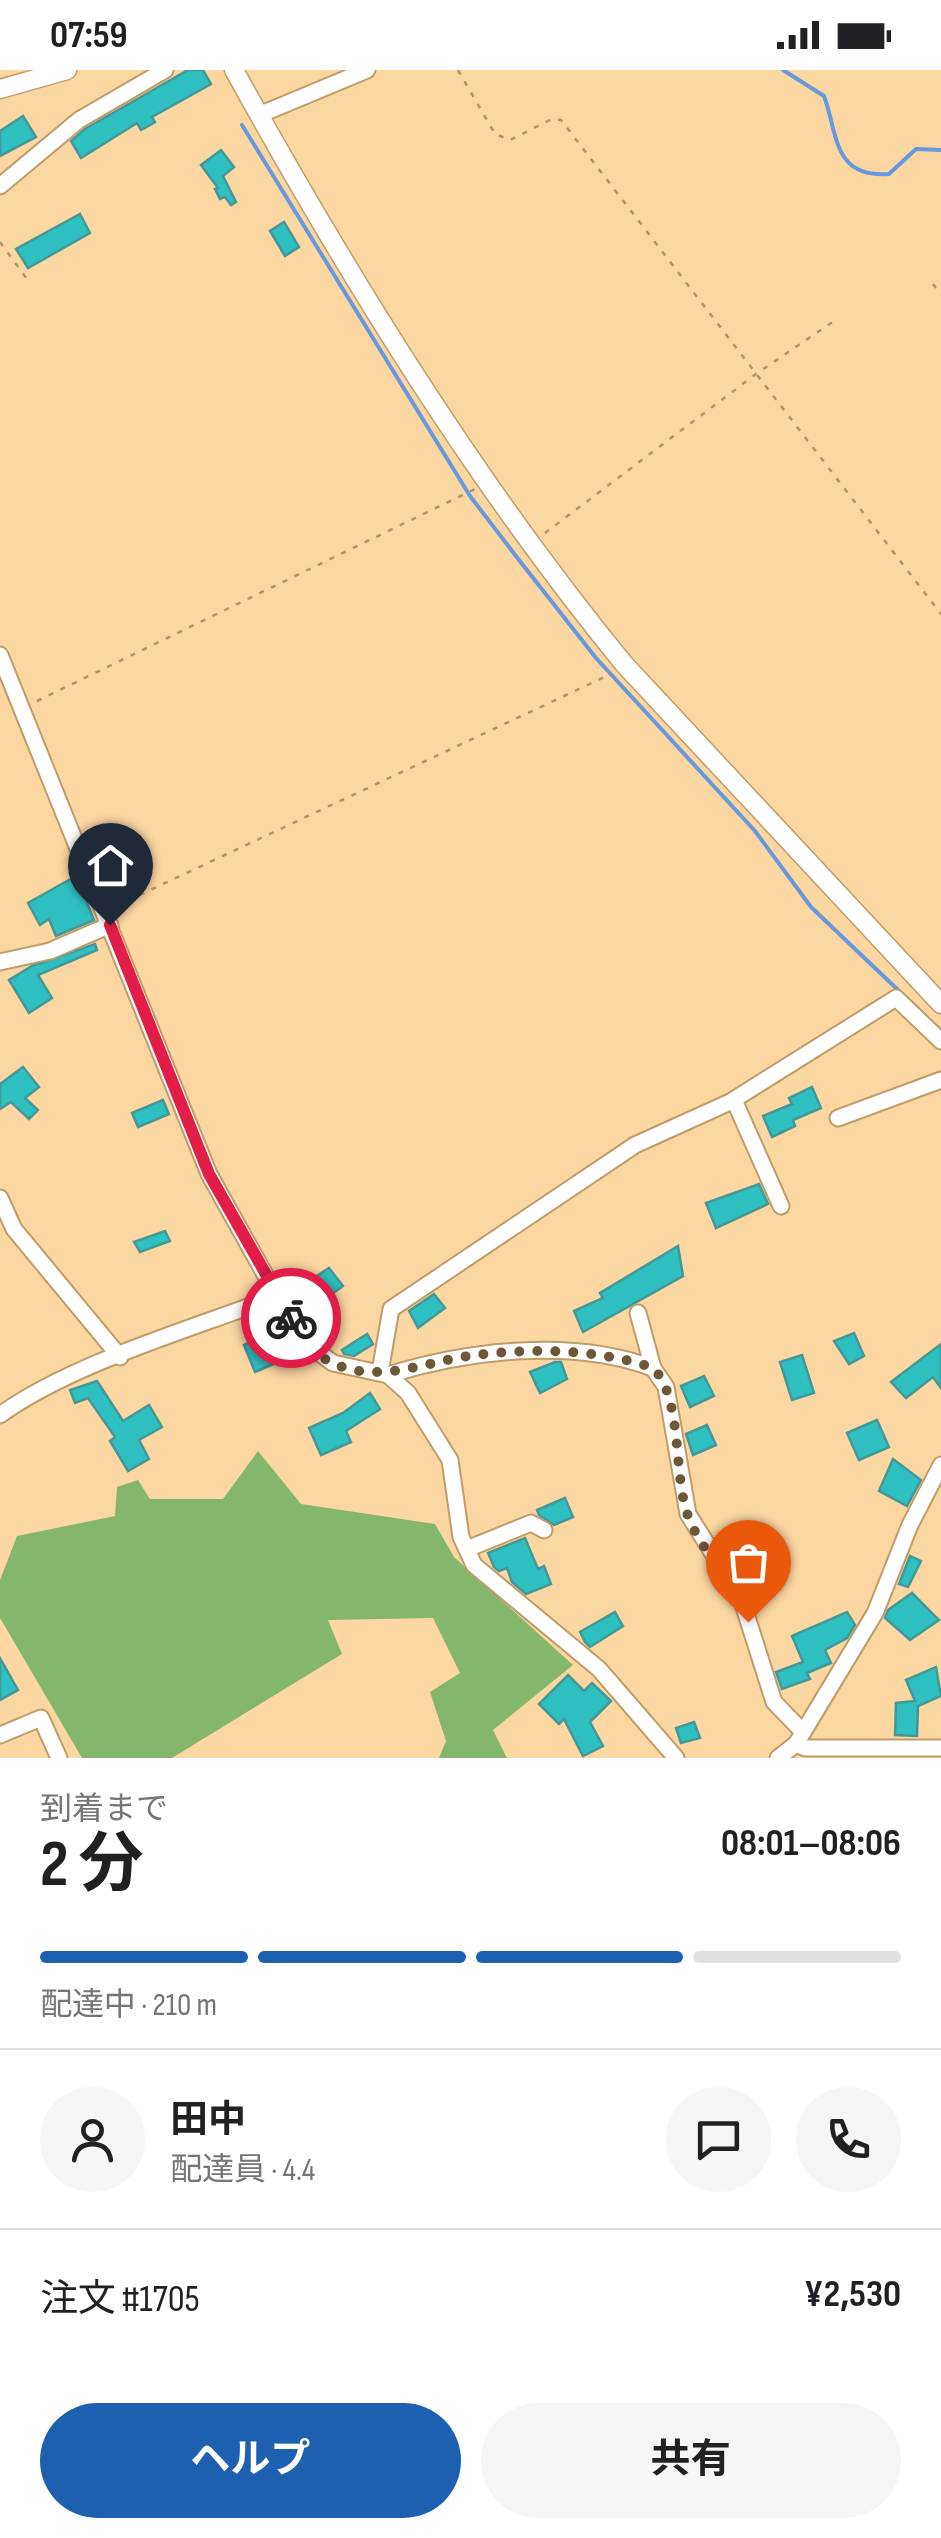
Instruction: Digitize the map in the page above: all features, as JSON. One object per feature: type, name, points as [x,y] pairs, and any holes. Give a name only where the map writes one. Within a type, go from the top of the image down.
[{"type":"street","points":[[0,89],[67,70]]},
{"type":"street","points":[[0,186],[79,120],[165,70]]},
{"type":"street","points":[[234,70],[348,270],[532,544],[624,664],[941,1004]]},
{"type":"street","points":[[259,115],[367,70]]},
{"type":"street","points":[[0,654],[25,707],[209,1174],[277,1296],[310,1346],[332,1364],[384,1373],[470,1356],[568,1351],[653,1368]]},
{"type":"street","points":[[0,962],[50,951],[108,918]]},
{"type":"street","points":[[384,1373],[391,1309],[635,1145],[736,1105],[896,998],[941,1041]]},
{"type":"street","points":[[838,1118],[941,1080]]},
{"type":"street","points":[[736,1105],[781,1206]]},
{"type":"street","points":[[0,1198],[14,1229],[120,1357]]},
{"type":"street","points":[[0,1415],[42,1391],[120,1357],[277,1296]]},
{"type":"street","points":[[638,1313],[653,1368],[666,1386],[688,1514],[741,1598],[774,1702],[800,1738]]},
{"type":"street","points":[[384,1373],[408,1392],[450,1460],[467,1548],[474,1565],[600,1669],[676,1758]]},
{"type":"street","points":[[778,1758],[800,1738],[876,1614],[910,1525],[941,1465]]},
{"type":"street","points":[[467,1548],[531,1523],[544,1530]]},
{"type":"street","points":[[0,1734],[40,1718],[59,1758]]},
{"type":"street","points":[[800,1738],[941,1748]]},
{"type":"path","points":[[458,70],[495,134],[510,140],[552,119],[561,120],[941,614]]},
{"type":"path","points":[[0,242],[29,282]]},
{"type":"path","points":[[933,284],[941,294]]},
{"type":"path","points":[[532,544],[756,374],[837,320]]},
{"type":"path","points":[[25,707],[464,498],[475,489]]},
{"type":"path","points":[[108,918],[608,676]]},
{"type":"green space","points":[[258,1451],[301,1504],[435,1524],[454,1557],[573,1665],[493,1730],[507,1758],[439,1758],[446,1741],[430,1692],[460,1673],[433,1618],[328,1620],[342,1654],[172,1758],[82,1758],[0,1618],[0,1580],[17,1536],[115,1516],[117,1487],[138,1480],[150,1499],[223,1499]]},
{"type":"building","points":[[188,70],[203,70],[211,84],[152,117],[155,122],[141,130],[137,123],[81,158],[71,141],[85,129]]},
{"type":"building","points":[[23,116],[36,137],[0,156],[0,131]]},
{"type":"building","points":[[221,150],[234,167],[223,176],[236,202],[231,205],[225,197],[220,199],[215,189],[218,188],[201,165]]},
{"type":"building","points":[[80,214],[90,233],[28,268],[16,249]]},
{"type":"building","points":[[284,222],[299,247],[285,256],[270,231]]},
{"type":"building","points":[[76,876],[94,920],[56,936],[49,919],[40,925],[28,903]]},
{"type":"building","points":[[95,944],[97,950],[38,975],[52,998],[29,1013],[9,980],[32,966]]},
{"type":"building","points":[[23,1067],[39,1087],[25,1098],[38,1110],[29,1119],[11,1102],[0,1109],[0,1084]]},
{"type":"building","points":[[812,1087],[821,1108],[793,1120],[795,1126],[772,1137],[763,1116],[792,1104],[789,1098]]},
{"type":"building","points":[[163,1100],[169,1114],[138,1127],[132,1113]]},
{"type":"building","points":[[759,1184],[768,1204],[716,1228],[706,1203]]},
{"type":"building","points":[[165,1231],[170,1241],[140,1252],[134,1242]]},
{"type":"building","points":[[678,1246],[683,1276],[583,1332],[574,1311],[603,1298],[600,1293]]},
{"type":"building","points":[[329,1268],[343,1286],[303,1315],[289,1294]]},
{"type":"building","points":[[434,1294],[445,1308],[418,1328],[409,1311]]},
{"type":"building","points":[[274,1332],[285,1359],[255,1372],[244,1345]]},
{"type":"building","points":[[854,1333],[864,1356],[849,1364],[834,1341]]},
{"type":"building","points":[[367,1334],[373,1344],[354,1356],[344,1354],[342,1350]]},
{"type":"building","points":[[941,1344],[941,1388],[933,1377],[906,1398],[891,1382]]},
{"type":"building","points":[[802,1355],[814,1393],[792,1400],[780,1362]]},
{"type":"building","points":[[561,1362],[567,1379],[540,1393],[530,1372]]},
{"type":"building","points":[[704,1376],[714,1396],[690,1407],[681,1386]]},
{"type":"building","points":[[97,1381],[123,1421],[149,1405],[162,1427],[139,1440],[149,1459],[128,1471],[110,1441],[115,1437],[88,1398],[75,1403],[70,1390]]},
{"type":"building","points":[[370,1393],[380,1409],[346,1431],[351,1442],[321,1455],[309,1428],[343,1413]]},
{"type":"building","points":[[877,1420],[889,1447],[859,1460],[847,1433]]},
{"type":"building","points":[[707,1425],[716,1445],[693,1455],[686,1434]]},
{"type":"building","points":[[893,1459],[921,1480],[907,1506],[879,1491]]},
{"type":"building","points":[[565,1498],[573,1517],[554,1525],[539,1515],[537,1510]]},
{"type":"building","points":[[525,1538],[538,1569],[544,1566],[551,1584],[526,1594],[512,1582],[507,1568],[499,1571],[494,1567],[488,1553]]},
{"type":"building","points":[[910,1556],[921,1561],[908,1587],[899,1584]]},
{"type":"building","points":[[912,1593],[939,1620],[910,1640],[885,1618],[888,1610]]},
{"type":"building","points":[[615,1612],[623,1626],[590,1647],[580,1632]]},
{"type":"building","points":[[847,1612],[855,1625],[847,1638],[825,1650],[831,1663],[807,1673],[810,1679],[782,1689],[776,1672],[803,1662],[792,1636]]},
{"type":"building","points":[[0,1658],[18,1690],[0,1700]]},
{"type":"building","points":[[936,1667],[941,1696],[918,1706],[917,1736],[895,1735],[896,1703],[915,1701],[906,1680]]},
{"type":"building","points":[[568,1675],[584,1691],[592,1683],[611,1701],[590,1722],[603,1746],[583,1756],[564,1719],[559,1724],[539,1704]]},
{"type":"building","points":[[694,1722],[700,1738],[681,1743],[676,1728]]},
{"type":"waterway","points":[[783,70],[824,96],[840,150],[857,169],[889,174],[916,149],[941,150]]},
{"type":"waterway","points":[[242,125],[470,496],[596,658],[755,831],[811,907],[919,1010]]},
{"type":"way so far","points":[[291,1318],[310,1346],[332,1364],[388,1375],[470,1356],[568,1351],[653,1368],[666,1386],[688,1514],[705,1549],[728,1575],[741,1598],[748,1622]]},
{"type":"route","points":[[110,925],[209,1174],[291,1318]]}]
